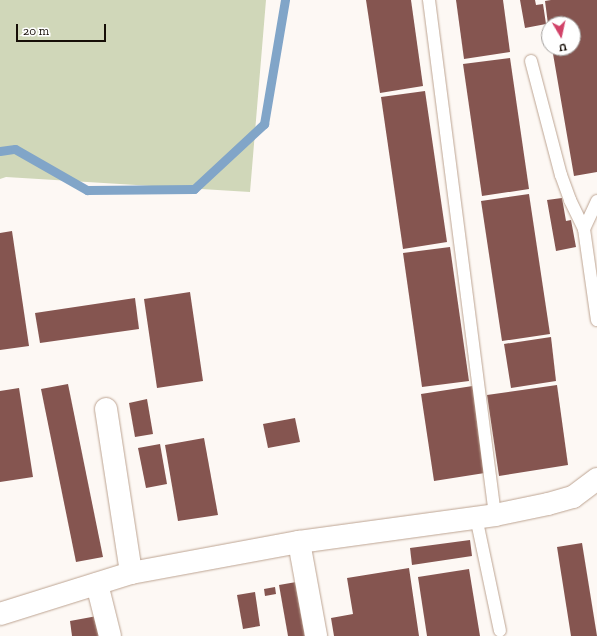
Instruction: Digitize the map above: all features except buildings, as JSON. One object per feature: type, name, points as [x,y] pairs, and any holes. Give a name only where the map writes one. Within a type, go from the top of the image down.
[{"type":"street","points":[[106,409],[131,573]]},
{"type":"street","points":[[0,614],[131,573],[299,542],[486,516],[548,504],[573,497],[597,479]]},
{"type":"street","points":[[299,542],[316,636]]},
{"type":"street","points":[[97,584],[110,636]]},
{"type":"lane","points":[[429,0],[500,631]]},
{"type":"lane","points":[[531,61],[561,175],[570,200],[584,229],[597,320]]},
{"type":"lane","points":[[584,229],[597,201]]},
{"type":"green space","points":[[0,0],[266,0],[250,192],[6,177],[0,179]]},
{"type":"waterway","points":[[0,151],[15,149],[87,190],[194,189],[264,124],[285,0]]}]
